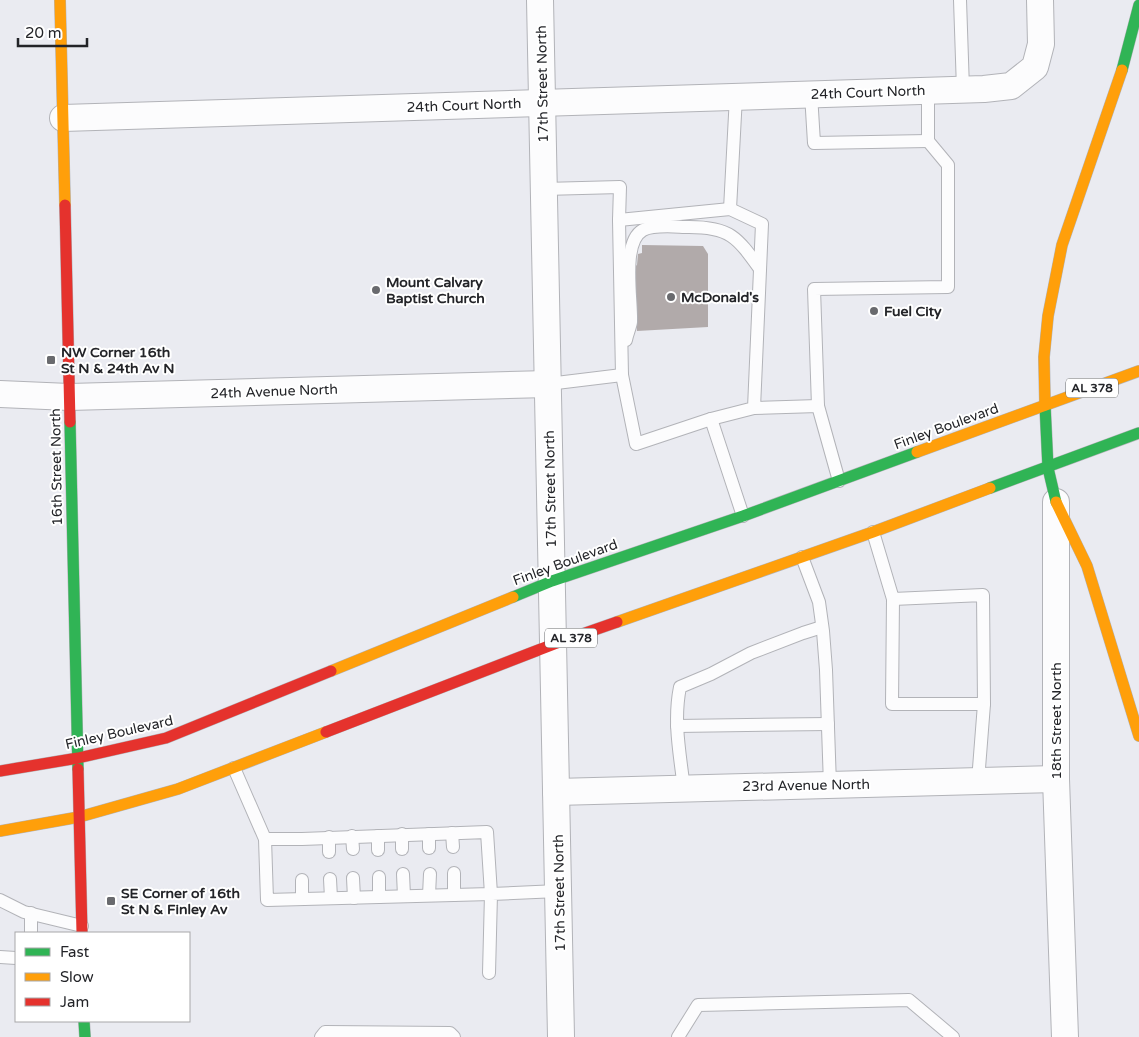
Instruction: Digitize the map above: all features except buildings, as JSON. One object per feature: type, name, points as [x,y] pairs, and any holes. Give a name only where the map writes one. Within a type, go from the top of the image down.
[{"type":"main road","name":"16th Street North","points":[[60,0],[82,930]]},
{"type":"main road","name":"18th Street North","points":[[1056,502],[1048,468],[1045,405],[1044,357],[1048,316],[1062,245],[1124,64],[1139,5]]},
{"type":"main road","name":"Finley Boulevard","points":[[0,770],[78,758],[166,738],[552,581],[743,516],[1139,371]]},
{"type":"main road","name":"AL 378","points":[[0,831],[80,817],[178,789],[554,644],[873,532],[1139,433]]},
{"type":"main road","points":[[1056,502],[1088,566],[1139,736]]},
{"type":"main road","points":[[84,1022],[85,1037]]},
{"type":"street","name":"17th Street North","points":[[540,0],[561,1037]]},
{"type":"street","points":[[973,89],[1011,86],[1035,67],[1041,44],[1040,0]]},
{"type":"street","name":"24th Court North","points":[[63,118],[973,89]]},
{"type":"street","name":"24th Avenue North","points":[[0,394],[69,396],[548,384]]},
{"type":"street","name":"18th Street North","points":[[1056,502],[1056,779],[1065,1037]]},
{"type":"street","name":"23rd Avenue North","points":[[556,792],[1056,779]]},
{"type":"lane","points":[[960,0],[973,89]]},
{"type":"lane","points":[[840,481],[818,406],[814,289],[948,287],[948,165],[928,140],[928,90]]},
{"type":"lane","points":[[810,94],[814,143],[928,140]]},
{"type":"lane","points":[[730,209],[736,96]]},
{"type":"lane","points":[[544,189],[620,187],[622,375],[636,444],[711,419],[754,408],[818,406]]},
{"type":"lane","points":[[619,220],[730,209],[762,224],[754,408]]},
{"type":"lane","points":[[622,352],[631,323],[630,255],[634,239],[644,229],[660,226],[706,227],[721,230],[742,244],[760,269]]},
{"type":"lane","points":[[548,384],[622,375]]},
{"type":"lane","points":[[711,419],[743,516]]},
{"type":"lane","points":[[873,532],[893,600],[892,704],[984,704]]},
{"type":"lane","points":[[802,557],[819,602],[826,670],[830,785]]},
{"type":"lane","points":[[893,600],[983,595],[984,704],[978,781]]},
{"type":"lane","points":[[684,788],[676,704],[680,687],[711,674],[751,653],[822,627]]},
{"type":"lane","points":[[677,726],[828,724]]},
{"type":"lane","points":[[234,768],[265,839],[268,900],[491,894],[558,890]]},
{"type":"lane","points":[[265,839],[302,845],[328,837],[352,843],[378,836],[402,834],[487,832],[491,894],[488,972]]},
{"type":"lane","points":[[452,833],[453,847]]},
{"type":"lane","points":[[402,834],[402,849]]},
{"type":"lane","points":[[429,834],[429,848]]},
{"type":"lane","points":[[378,836],[378,850]]},
{"type":"lane","points":[[328,837],[329,852]]},
{"type":"lane","points":[[454,873],[454,895]]},
{"type":"lane","points":[[403,874],[404,896]]},
{"type":"lane","points":[[429,896],[430,874]]},
{"type":"lane","points":[[378,877],[379,897]]},
{"type":"lane","points":[[353,878],[354,898]]},
{"type":"lane","points":[[330,879],[331,898]]},
{"type":"lane","points":[[302,880],[302,899]]},
{"type":"lane","points":[[0,900],[24,912],[82,930]]},
{"type":"lane","points":[[31,913],[31,932]]},
{"type":"lane","points":[[0,957],[15,958]]},
{"type":"lane","points":[[678,1037],[698,1004],[909,1000],[953,1037]]},
{"type":"lane","points":[[321,1037],[325,1032],[450,1033],[454,1037]]},
{"type":"traffic: fast","points":[[1122,70],[1139,5]]},
{"type":"traffic: fast","points":[[1045,405],[1048,468],[1056,502]]},
{"type":"traffic: fast","points":[[70,422],[78,769]]},
{"type":"traffic: fast","points":[[990,488],[1139,433]]},
{"type":"traffic: fast","points":[[513,597],[552,581],[743,516],[917,452]]},
{"type":"traffic: fast","points":[[84,1022],[85,1037]]},
{"type":"traffic: slow","points":[[60,0],[65,205]]},
{"type":"traffic: slow","points":[[1045,405],[1044,357],[1048,316],[1062,245],[1122,70]]},
{"type":"traffic: slow","points":[[917,452],[1139,371]]},
{"type":"traffic: slow","points":[[617,622],[873,532],[990,488]]},
{"type":"traffic: slow","points":[[1056,502],[1087,566],[1139,736]]},
{"type":"traffic: slow","points":[[331,671],[513,597]]},
{"type":"traffic: slow","points":[[0,831],[79,817],[178,789],[326,732]]},
{"type":"traffic: jam","points":[[65,205],[70,422]]},
{"type":"traffic: jam","points":[[326,732],[554,644],[617,622]]},
{"type":"traffic: jam","points":[[0,771],[78,758],[166,738],[331,671]]},
{"type":"traffic: jam","points":[[78,769],[82,932]]},
{"type":"place","name":"Mount Calvary Baptist Church","points":[[376,290]]},
{"type":"place","name":"McDonald's","points":[[671,297]]},
{"type":"place","name":"Fuel City","points":[[874,311]]},
{"type":"place","name":"NW Corner 16th St N & 24th Av N","points":[[51,360]]},
{"type":"place","name":"SE Corner of 16th St N & Finley Av","points":[[111,901]]}]
